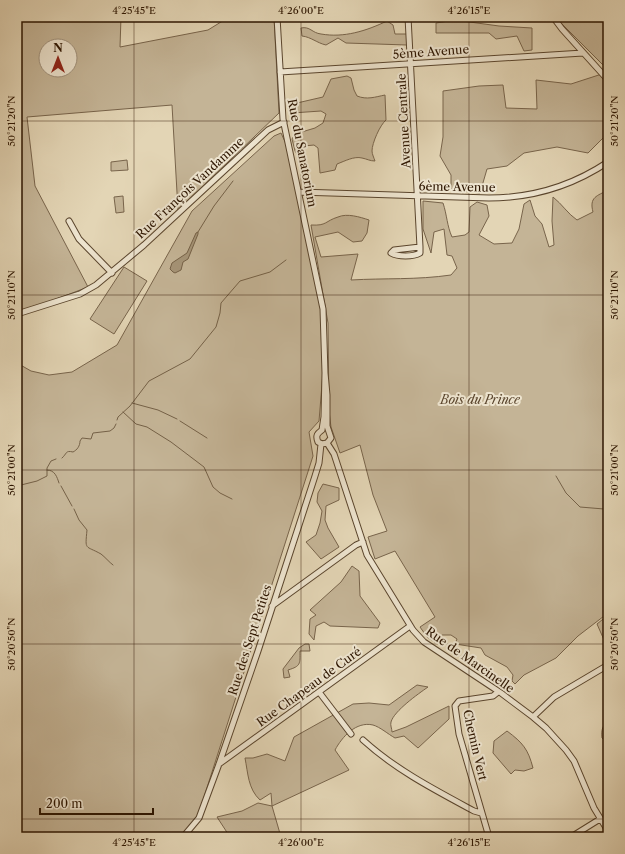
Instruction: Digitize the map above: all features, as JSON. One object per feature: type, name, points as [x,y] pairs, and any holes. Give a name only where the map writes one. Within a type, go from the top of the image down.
[{"type":"street","name":"Rue du Sanatorium","points":[[277,17],[284,122],[320,292],[323,311],[325,373]]},
{"type":"street","name":"Avenue Centrale","points":[[408,17],[420,247]]},
{"type":"street","points":[[553,17],[554,20],[608,80]]},
{"type":"street","name":"5ème Avenue","points":[[280,72],[583,53]]},
{"type":"street","name":"Rue François Vandamme","points":[[17,314],[80,294],[96,285],[144,245],[268,130],[284,122]]},
{"type":"street","name":"6ème Avenue","points":[[299,192],[418,197],[518,197],[541,192],[572,182],[595,171],[608,162]]},
{"type":"street","points":[[70,221],[79,239],[112,273]]},
{"type":"street","points":[[420,247],[420,253],[416,255],[396,255],[391,253],[394,250],[420,247]]},
{"type":"street","points":[[322,431],[324,417],[325,373]]},
{"type":"street","points":[[325,373],[328,432],[330,438],[327,443],[321,444],[318,442],[316,437],[318,433],[322,431],[328,432]]},
{"type":"street","name":"Rue de Marcinelle","points":[[327,443],[334,454],[369,558],[410,626],[424,642],[498,692],[533,717],[548,730],[571,757],[600,819],[608,831]]},
{"type":"street","name":"Rue des Sept Petites","points":[[183,837],[199,818],[219,764],[319,463],[321,444]]},
{"type":"street","points":[[272,606],[356,545],[363,542]]},
{"type":"street","name":"Rue Chapeau de Curé","points":[[219,764],[410,626]]},
{"type":"street","points":[[533,717],[554,697],[608,665]]},
{"type":"street","points":[[319,692],[351,734]]},
{"type":"street","name":"Chemin Vert","points":[[489,837],[459,734],[455,706],[459,701],[494,696],[498,692]]},
{"type":"street","points":[[364,740],[399,768],[474,811],[481,813]]},
{"type":"street","points":[[571,837],[600,819]]},
{"type":"green space","points":[[17,17],[121,17],[120,47],[208,30],[229,17],[274,17],[279,113],[178,210],[172,105],[27,117],[35,186],[88,287],[17,314]]},
{"type":"green space","points":[[608,17],[608,70],[556,18]]},
{"type":"green space","points":[[455,20],[499,26],[532,28],[532,50],[524,51],[517,36],[496,39],[489,33],[436,33],[436,23]]},
{"type":"green space","points":[[387,21],[393,25],[395,34],[407,34],[407,45],[346,43],[338,38],[326,45],[302,36],[301,28],[307,28],[321,34],[338,35],[363,31]]},
{"type":"green space","points":[[608,72],[608,133],[588,153],[557,147],[524,153],[507,166],[487,169],[480,193],[451,190],[451,175],[440,156],[443,137],[443,91],[479,86],[503,85],[506,108],[537,109],[536,80],[571,84]]},
{"type":"green space","points":[[347,76],[351,78],[357,96],[368,98],[385,95],[386,120],[379,130],[372,148],[375,161],[364,158],[353,158],[337,164],[335,170],[320,173],[318,148],[314,145],[304,146],[301,161],[295,151],[292,139],[295,134],[315,128],[323,123],[326,114],[321,111],[292,113],[288,109],[288,105],[323,97],[331,79]]},
{"type":"green space","points":[[281,133],[287,146],[321,303],[323,372],[319,421],[309,432],[313,456],[197,819],[182,837],[17,837],[17,396],[19,393],[17,387],[17,363],[31,371],[49,375],[72,372],[117,345],[192,211],[274,136]]},
{"type":"green space","points":[[127,160],[128,170],[111,171],[111,162]]},
{"type":"green space","name":"Bois du Prince","points":[[608,190],[608,613],[578,636],[556,658],[524,675],[515,684],[512,681],[513,675],[507,667],[485,655],[481,648],[455,644],[457,639],[451,635],[442,635],[436,643],[427,637],[420,627],[435,617],[395,551],[375,559],[368,537],[387,531],[373,495],[360,445],[340,453],[331,427],[329,411],[328,323],[311,225],[323,224],[345,215],[369,220],[367,233],[362,241],[353,242],[338,232],[315,237],[321,257],[358,254],[351,280],[438,277],[451,275],[457,268],[452,256],[447,255],[444,229],[434,232],[431,253],[423,229],[423,201],[443,203],[452,237],[465,235],[469,232],[470,207],[477,202],[487,205],[489,216],[479,235],[494,244],[512,243],[519,229],[524,204],[530,200],[535,216],[542,224],[549,247],[554,245],[552,221],[553,197],[577,220],[593,212],[593,200]]},
{"type":"green space","points":[[123,196],[124,212],[116,213],[114,197]]},
{"type":"green space","points":[[124,267],[147,281],[114,334],[90,319]]},
{"type":"green space","points":[[323,484],[339,488],[339,500],[326,506],[325,520],[339,547],[321,559],[306,542],[316,535],[320,523],[322,511],[317,502],[318,493]]},
{"type":"green space","points":[[352,566],[359,571],[360,596],[380,623],[378,628],[330,626],[324,622],[316,626],[314,640],[309,634],[310,619],[316,615],[310,610],[341,582]]},
{"type":"green space","points":[[608,615],[608,649],[597,624]]},
{"type":"green space","points":[[305,644],[309,644],[310,651],[300,651],[298,666],[288,670],[290,677],[284,678],[283,669],[299,648]]},
{"type":"green space","points":[[417,685],[428,687],[407,703],[393,718],[391,722],[392,732],[406,727],[449,706],[449,719],[418,748],[404,736],[395,738],[373,725],[361,725],[355,728],[346,735],[335,750],[349,770],[272,806],[271,793],[260,800],[253,791],[249,780],[245,758],[253,758],[267,754],[285,761],[294,737],[353,704],[369,703],[389,705]]},
{"type":"green space","points":[[608,719],[608,740],[605,741],[602,738],[602,730]]},
{"type":"green space","points":[[507,731],[517,739],[527,751],[533,768],[524,771],[515,770],[511,774],[493,753],[494,741]]},
{"type":"green space","points":[[258,803],[272,806],[281,837],[230,837],[217,817],[242,811]]},
{"type":"shaded area","points":[[198,232],[188,259],[183,262],[181,270],[175,273],[173,272],[170,269],[172,263],[187,253],[196,233]]},
{"type":"waterway","points":[[198,232],[214,206],[233,181]]},
{"type":"waterway","points":[[117,420],[149,381],[190,359],[216,327],[221,303],[240,281],[270,272],[286,260]]},
{"type":"waterway","points":[[132,403],[158,410],[177,419]]},
{"type":"waterway","points":[[123,412],[136,424],[147,427],[171,442],[204,467],[213,487],[220,493],[232,499]]},
{"type":"waterway","points":[[180,421],[207,438]]},
{"type":"waterway","points":[[62,458],[67,452],[73,452],[77,449],[82,438],[91,439],[93,433],[110,431],[116,424]]},
{"type":"waterway","points":[[17,486],[37,481],[47,476],[47,468],[51,461],[56,459]]},
{"type":"waterway","points":[[47,470],[54,473],[59,483]]},
{"type":"waterway","points":[[556,476],[566,493],[580,507],[604,509],[608,514]]},
{"type":"waterway","points":[[61,486],[72,506]]},
{"type":"waterway","points":[[74,509],[79,520],[87,530],[87,546],[101,554],[113,565]]}]
